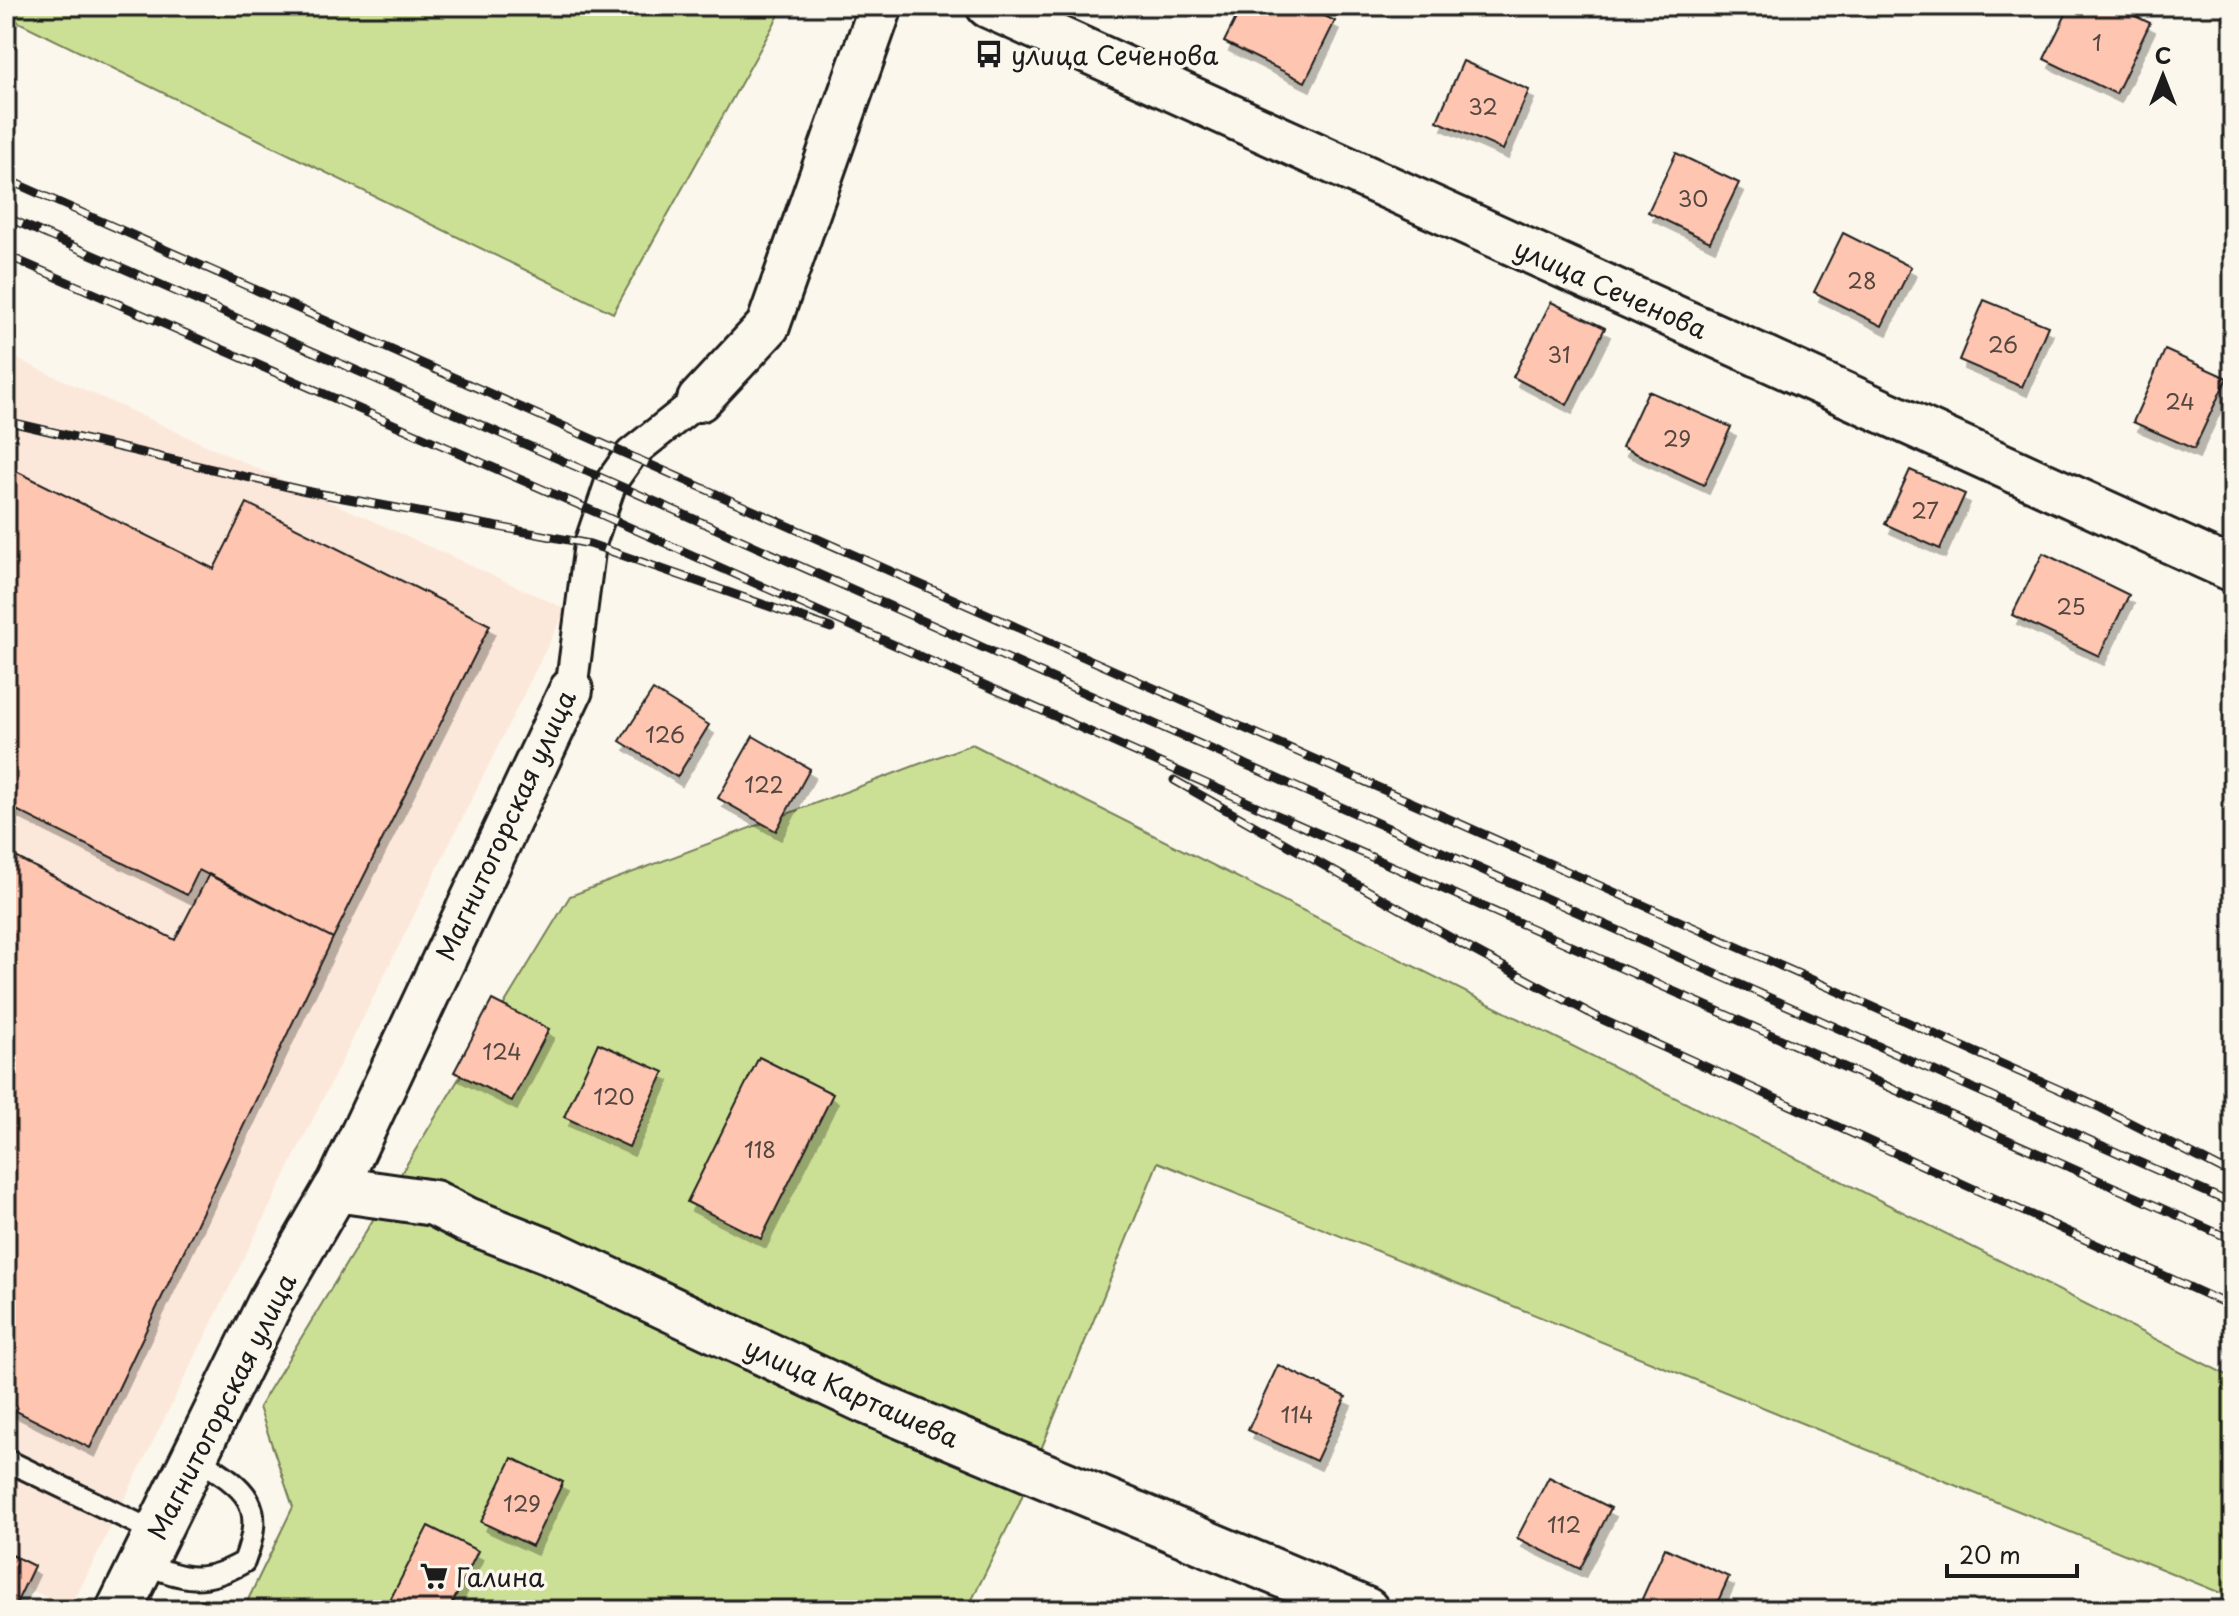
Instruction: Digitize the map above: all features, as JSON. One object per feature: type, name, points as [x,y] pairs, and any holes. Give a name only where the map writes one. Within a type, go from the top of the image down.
[{"type":"main road","name":"Магнитогорская улица","points":[[119,1610],[271,1301],[336,1189]]},
{"type":"main road","name":"улица Карташева","points":[[336,1189],[434,1203],[467,1220],[554,1254],[868,1402],[1366,1610]]},
{"type":"street","name":"Магнитогорская улица","points":[[336,1189],[571,690],[590,544],[611,482],[631,454],[699,400],[768,326],[881,6]]},
{"type":"street","name":"улица Сеченова","points":[[988,6],[2233,570]]},
{"type":"lane","points":[[6,1460],[149,1548],[185,1579],[219,1576],[244,1562],[255,1533],[253,1509],[237,1483],[194,1456]]},
{"type":"shaded area","points":[[6,354],[566,609],[70,1609],[25,1587],[13,1610],[6,1610]]},
{"type":"green space","points":[[6,6],[784,6],[613,313],[6,16]]},
{"type":"green space","points":[[972,744],[2233,1378],[2233,1598],[1158,1162],[1018,1506],[967,1610],[243,1610],[293,1507],[259,1407],[570,896]]},
{"type":"building","points":[[1242,6],[1305,6],[1335,21],[1305,82],[1224,42]]},
{"type":"building","points":[[2070,6],[2114,6],[2150,23],[2116,94],[2044,59]]},
{"type":"building","points":[[1463,61],[1529,90],[1503,150],[1437,121]]},
{"type":"building","points":[[1676,153],[1739,183],[1710,242],[1648,212]]},
{"type":"building","points":[[1843,233],[1911,267],[1882,326],[1814,292]]},
{"type":"building","points":[[1984,300],[2048,326],[2022,387],[1959,360]]},
{"type":"building","points":[[1551,302],[1605,328],[1567,405],[1513,377]]},
{"type":"building","points":[[2165,350],[2227,378],[2194,449],[2133,422]]},
{"type":"building","points":[[1648,391],[1731,427],[1704,485],[1622,447]]},
{"type":"building","points":[[6,466],[214,569],[247,503],[490,625],[333,938],[199,870],[187,895],[6,805]]},
{"type":"building","points":[[1910,470],[1965,494],[1940,549],[1885,524]]},
{"type":"building","points":[[2043,553],[2129,595],[2099,656],[2012,615]]},
{"type":"building","points":[[653,690],[709,725],[677,777],[620,741]]},
{"type":"building","points":[[753,736],[810,769],[776,831],[718,798]]},
{"type":"building","points":[[6,852],[175,940],[209,874],[333,938],[90,1448],[6,1406]]},
{"type":"building","points":[[492,1000],[549,1029],[512,1101],[454,1072]]},
{"type":"building","points":[[598,1043],[664,1072],[629,1147],[564,1117]]},
{"type":"building","points":[[759,1057],[833,1094],[761,1239],[687,1202]]},
{"type":"building","points":[[1278,1365],[1346,1397],[1316,1461],[1248,1430]]},
{"type":"building","points":[[512,1458],[563,1482],[532,1546],[481,1522]]},
{"type":"building","points":[[1549,1477],[1611,1508],[1580,1569],[1517,1538]]},
{"type":"building","name":"Галина","points":[[428,1526],[478,1551],[449,1610],[410,1610],[390,1600]]},
{"type":"building","points":[[1665,1548],[1729,1577],[1714,1610],[1637,1610]]},
{"type":"building","points":[[6,1552],[34,1566],[13,1610],[6,1610]]},
{"type":"railway","points":[[6,179],[2101,1108],[2233,1175]]},
{"type":"railway","points":[[6,217],[611,482],[2233,1204]]},
{"type":"railway","points":[[6,255],[602,515],[2233,1240]]},
{"type":"railway","points":[[6,421],[306,491],[590,544],[831,628]]},
{"type":"railway","points":[[1174,780],[1467,947],[1599,1018],[2233,1307]]},
{"type":"place","name":"улица Сеченова","points":[[989,54]]},
{"type":"place","name":"Галина","points":[[434,1576]]}]
